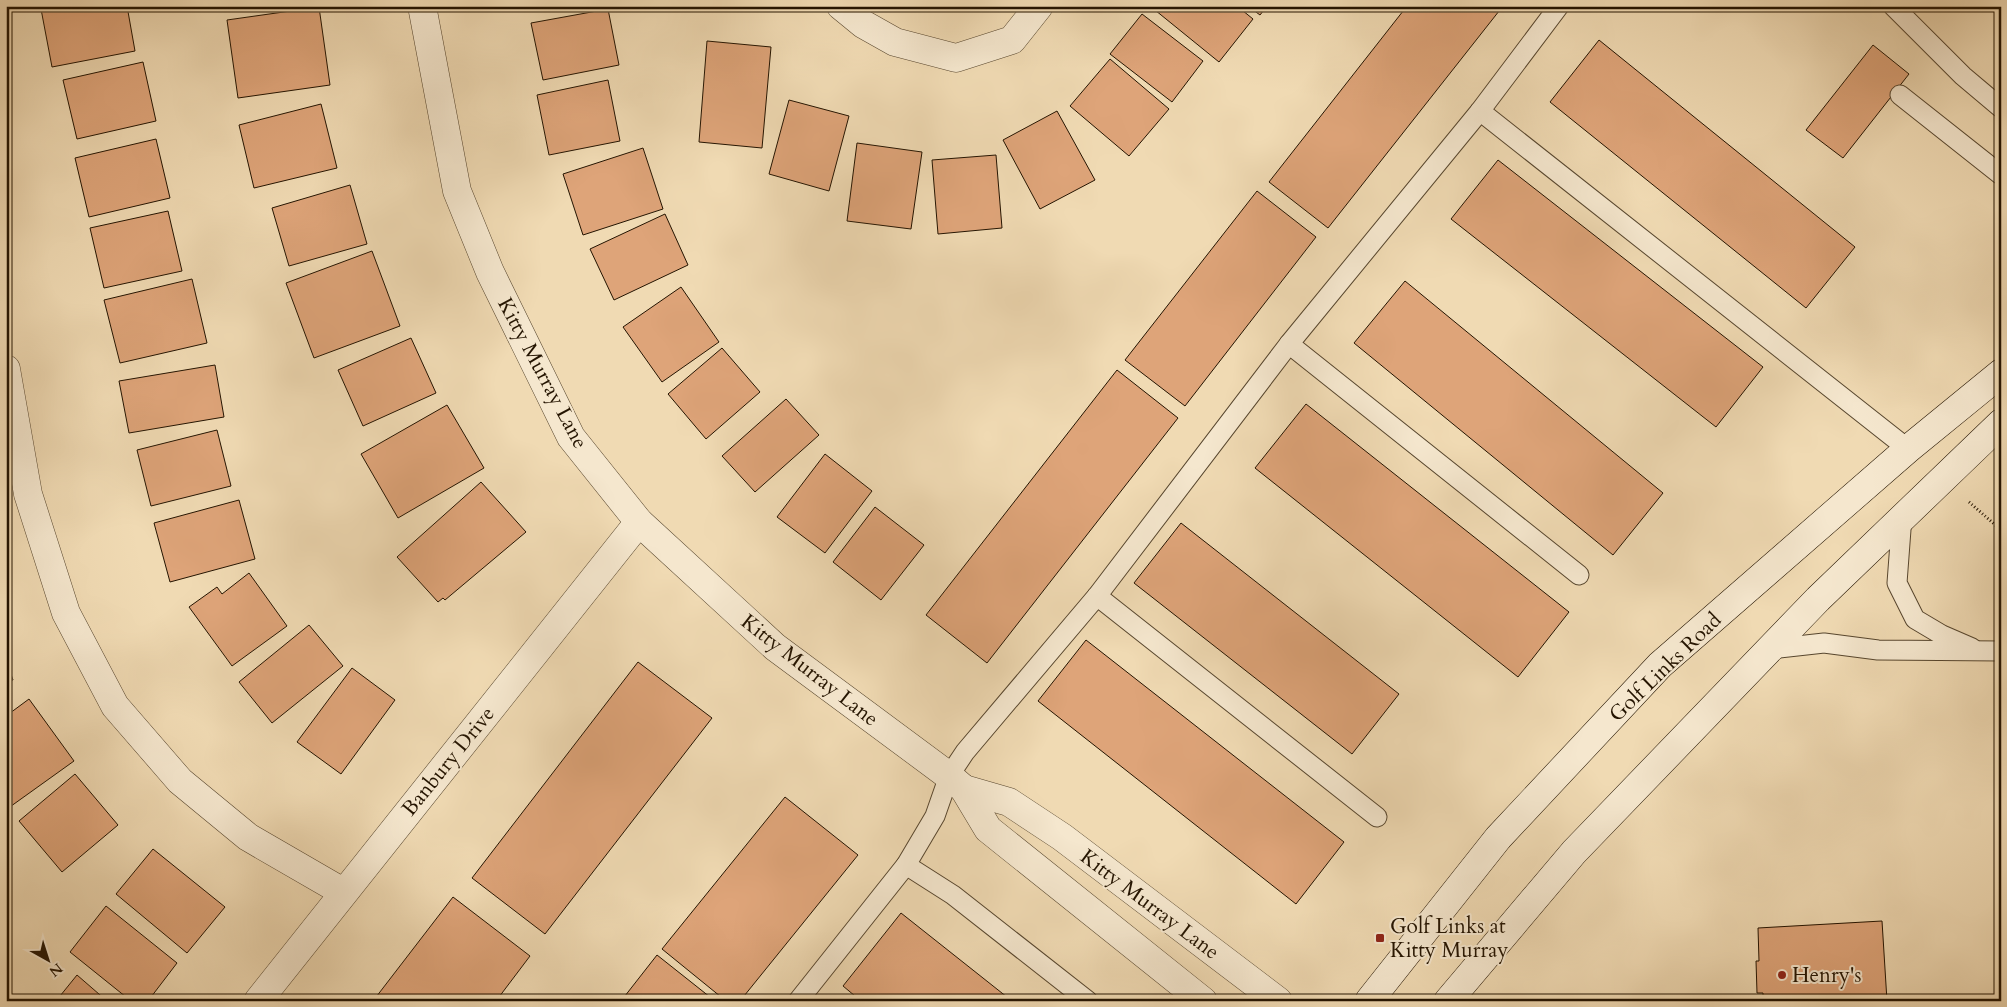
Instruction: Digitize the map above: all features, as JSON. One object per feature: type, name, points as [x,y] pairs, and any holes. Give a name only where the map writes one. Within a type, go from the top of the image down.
[{"type":"street","name":"Kitty Murray Lane","points":[[422,6],[457,190],[490,272],[571,436],[639,522],[775,647],[956,782],[1009,802],[1062,837],[1278,1001]]},
{"type":"street","points":[[841,6],[863,24],[895,42],[956,58],[1012,40],[1039,6]]},
{"type":"street","points":[[6,369],[28,494],[66,613],[115,706],[180,781],[248,838],[343,892]]},
{"type":"street","name":"Golf Links Road","points":[[1369,1001],[1498,838],[1660,665],[1908,449],[2001,373]]},
{"type":"street","points":[[1448,1001],[1574,852],[1770,649],[1902,516],[2001,423]]},
{"type":"street","name":"Banbury Drive","points":[[258,1001],[639,522]]},
{"type":"street","name":"Kitty Murray Lane","points":[[956,782],[988,829],[1202,1001]]},
{"type":"lane","points":[[798,1001],[906,865],[956,782],[965,752],[1098,596],[1289,344],[1480,111],[1559,6]]},
{"type":"lane","points":[[1893,6],[1963,76],[2001,108]]},
{"type":"lane","points":[[1900,95],[2001,175]]},
{"type":"lane","points":[[1480,111],[1908,449]]},
{"type":"lane","points":[[1289,344],[1579,575]]},
{"type":"lane","points":[[1902,516],[1897,583],[1915,619],[1942,635],[1980,651]]},
{"type":"lane","points":[[1098,596],[1377,817]]},
{"type":"lane","points":[[1770,649],[1824,643],[1878,650],[2001,651]]},
{"type":"lane","points":[[906,865],[953,895],[1088,1001]]},
{"type":"path","points":[[1969,502],[2001,530]]},
{"type":"building","points":[[55,6],[127,6],[135,51],[52,67],[41,9]]},
{"type":"building","points":[[1150,6],[1237,6],[1253,19],[1219,62]]},
{"type":"building","points":[[1248,6],[1267,6],[1260,15]]},
{"type":"building","points":[[1407,6],[1503,6],[1328,228],[1269,182]]},
{"type":"building","points":[[319,7],[330,85],[238,98],[227,20]]},
{"type":"building","points":[[608,9],[619,65],[543,80],[531,23]]},
{"type":"building","points":[[1142,14],[1203,61],[1172,102],[1110,54]]},
{"type":"building","points":[[1599,40],[1855,247],[1806,308],[1550,102]]},
{"type":"building","points":[[707,41],[771,47],[762,148],[699,142]]},
{"type":"building","points":[[1873,45],[1909,74],[1843,158],[1806,130]]},
{"type":"building","points":[[1110,59],[1169,109],[1129,156],[1070,106]]},
{"type":"building","points":[[143,62],[156,121],[77,139],[63,80]]},
{"type":"building","points":[[608,80],[620,141],[549,155],[537,95]]},
{"type":"building","points":[[789,100],[849,116],[829,191],[769,174]]},
{"type":"building","points":[[321,104],[337,168],[254,188],[239,125]]},
{"type":"building","points":[[1057,111],[1095,180],[1040,209],[1003,140]]},
{"type":"building","points":[[156,139],[170,198],[89,217],[75,158]]},
{"type":"building","points":[[857,143],[922,152],[911,229],[847,221]]},
{"type":"building","points":[[643,148],[663,209],[583,235],[563,174]]},
{"type":"building","points":[[996,155],[1002,228],[938,234],[932,160]]},
{"type":"building","points":[[1498,160],[1763,367],[1716,427],[1451,219]]},
{"type":"building","points":[[350,185],[367,244],[289,266],[272,208]]},
{"type":"building","points":[[1257,191],[1316,237],[1185,406],[1125,360]]},
{"type":"building","points":[[168,211],[182,271],[104,288],[90,228]]},
{"type":"building","points":[[665,214],[688,265],[614,300],[590,249]]},
{"type":"building","points":[[372,251],[400,326],[314,358],[286,283]]},
{"type":"building","points":[[192,279],[207,343],[120,363],[104,300]]},
{"type":"building","points":[[1405,281],[1663,493],[1613,555],[1354,343]]},
{"type":"building","points":[[681,287],[719,342],[662,382],[623,327]]},
{"type":"building","points":[[411,338],[436,393],[363,426],[338,370]]},
{"type":"building","points":[[722,348],[760,392],[706,439],[668,394]]},
{"type":"building","points":[[215,365],[224,417],[129,433],[119,381]]},
{"type":"building","points":[[1117,370],[1178,418],[987,663],[926,615]]},
{"type":"building","points":[[786,399],[819,435],[755,492],[722,456]]},
{"type":"building","points":[[1306,404],[1569,612],[1518,677],[1255,468]]},
{"type":"building","points":[[447,405],[484,468],[398,518],[361,454]]},
{"type":"building","points":[[217,430],[231,486],[151,506],[137,450]]},
{"type":"building","points":[[825,454],[872,491],[825,553],[777,517]]},
{"type":"building","points":[[481,482],[526,532],[445,600],[443,598],[438,602],[397,557]]},
{"type":"building","points":[[239,500],[255,559],[170,582],[154,523]]},
{"type":"building","points":[[875,507],[924,545],[881,600],[833,562]]},
{"type":"building","points":[[1181,523],[1399,694],[1352,754],[1134,583]]},
{"type":"building","points":[[249,573],[287,626],[232,666],[189,607],[217,587],[222,594]]},
{"type":"building","points":[[309,625],[343,666],[272,723],[239,682]]},
{"type":"building","points":[[1086,640],[1344,842],[1296,904],[1038,701]]},
{"type":"building","points":[[6,660],[13,680],[6,682]]},
{"type":"building","points":[[638,662],[712,718],[545,934],[472,878]]},
{"type":"building","points":[[352,668],[395,700],[341,774],[297,742]]},
{"type":"building","points":[[29,699],[74,761],[7,809],[6,716]]},
{"type":"building","points":[[75,774],[118,825],[62,872],[19,821]]},
{"type":"building","points":[[785,797],[858,855],[740,1001],[726,1001],[662,949]]},
{"type":"building","points":[[153,849],[225,907],[187,953],[116,894]]},
{"type":"building","points":[[453,897],[530,956],[496,1001],[373,1001]]},
{"type":"building","points":[[106,906],[177,963],[148,1001],[131,1001],[70,952]]},
{"type":"building","points":[[901,913],[1012,1001],[861,1001],[843,986]]},
{"type":"building","points":[[1882,921],[1887,1001],[1763,1001],[1763,993],[1757,993],[1756,961],[1759,961],[1758,928]]},
{"type":"building","points":[[657,955],[715,1001],[621,1001]]},
{"type":"building","points":[[77,975],[107,1001],[56,1001]]},
{"type":"place","name":"Golf Links at Kitty Murray","points":[[1380,938]]},
{"type":"place","name":"Henry's","points":[[1782,975]]}]
